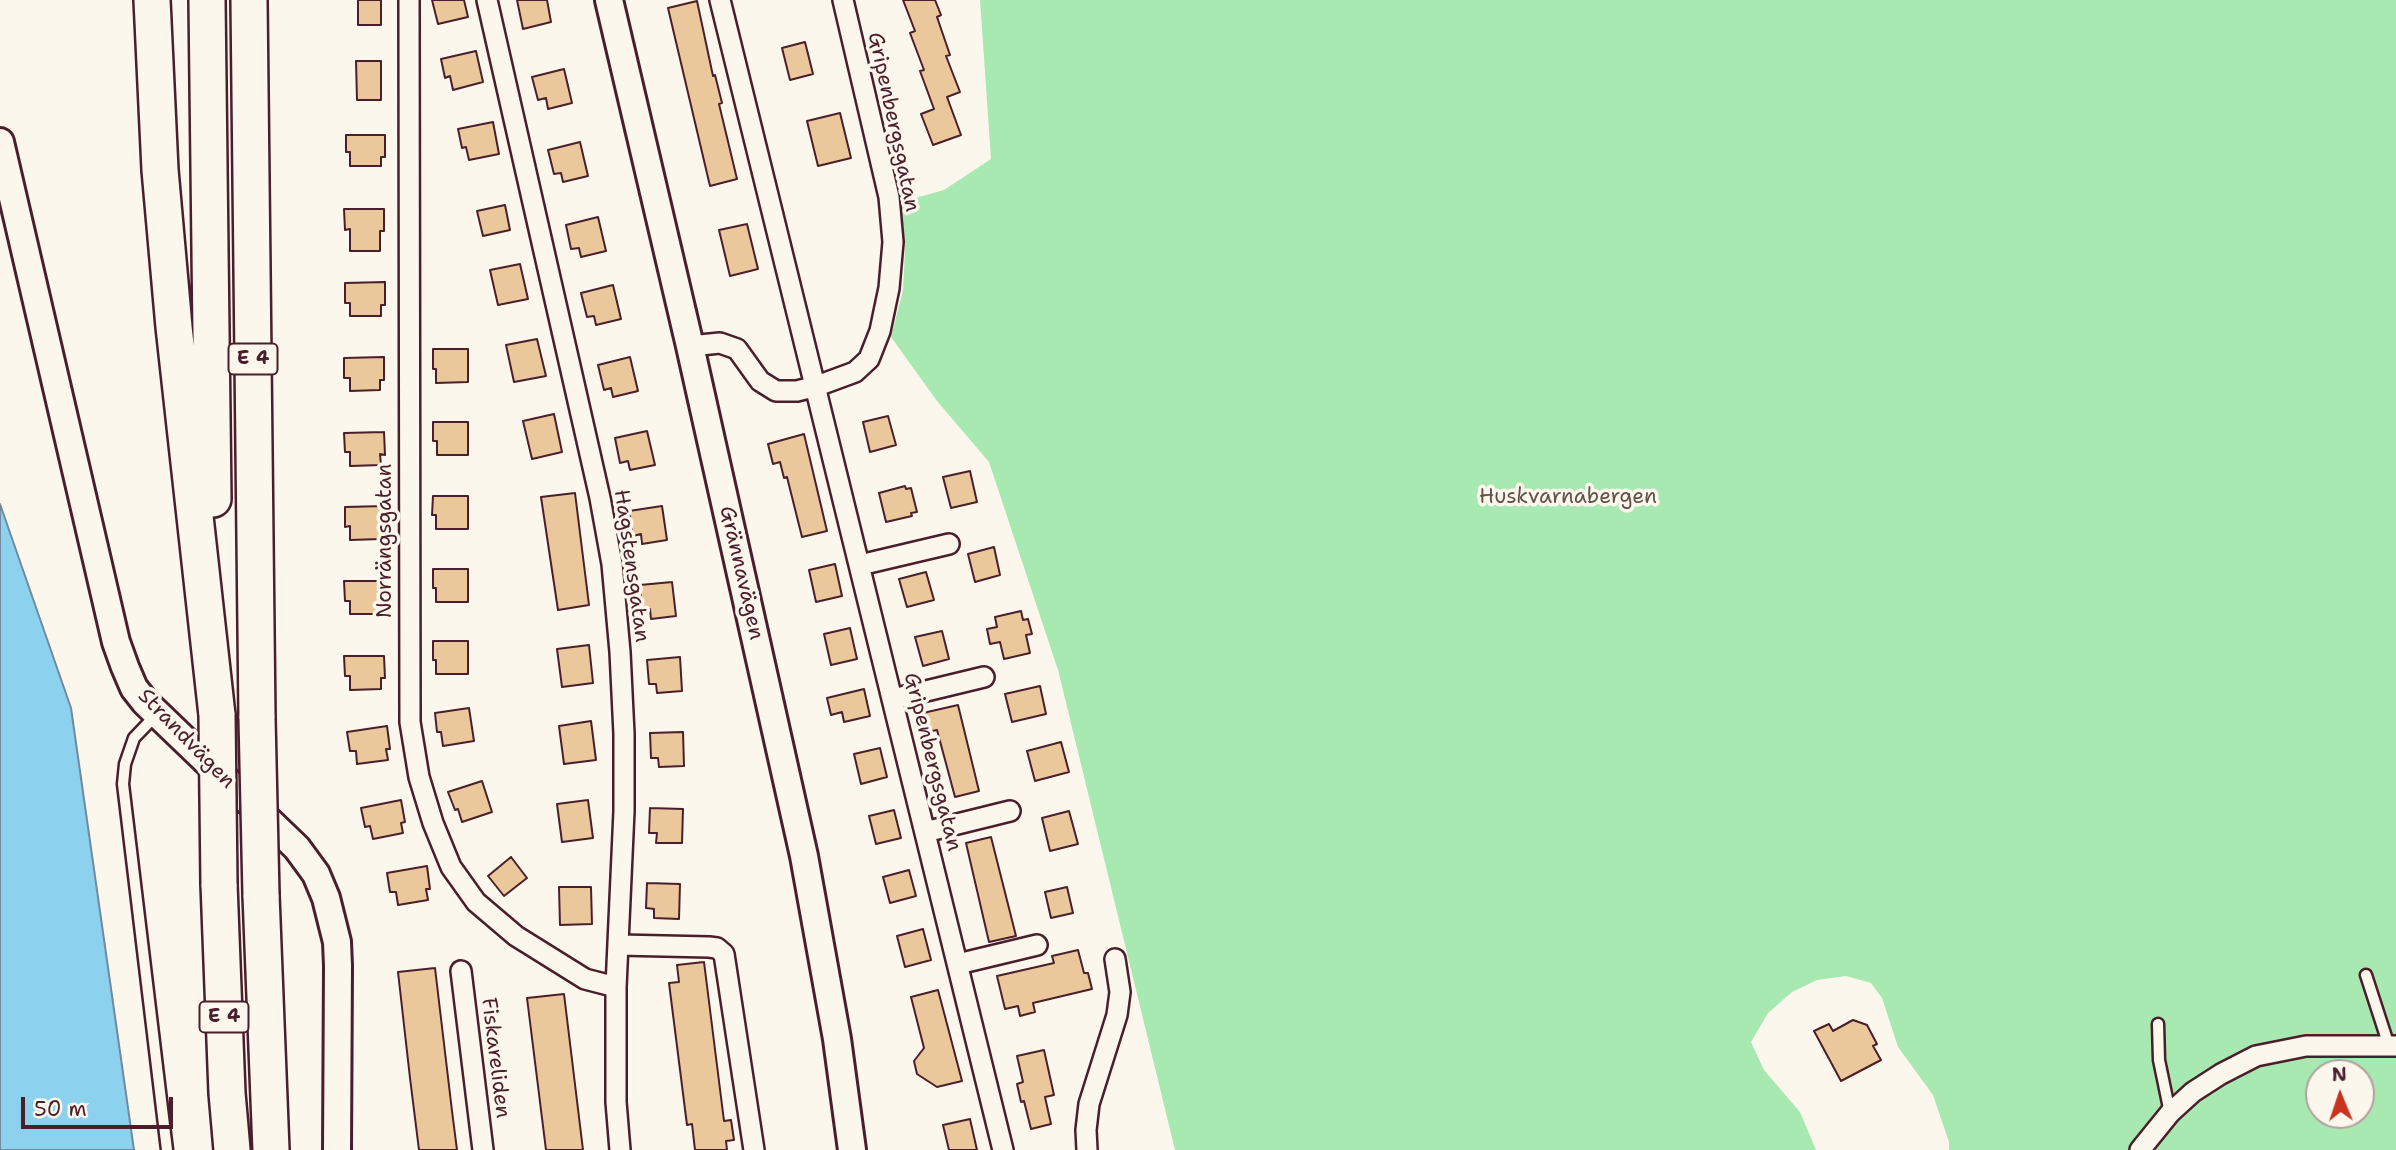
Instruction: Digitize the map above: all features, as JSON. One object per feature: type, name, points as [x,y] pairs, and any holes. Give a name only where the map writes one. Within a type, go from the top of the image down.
[{"type":"highway","points":[[152,0],[163,209],[216,715]]},
{"type":"highway","name":"E 4","points":[[207,0],[219,884],[227,1093],[232,1150]]},
{"type":"highway","name":"E 4","points":[[248,0],[257,718],[271,1150]]},
{"type":"highway","points":[[252,250],[271,0]]},
{"type":"main road","name":"Grännavägen","points":[[609,0],[690,346],[804,856],[837,1039],[852,1150]]},
{"type":"main road","name":"Strandvägen","points":[[0,142],[116,642],[134,688],[297,848],[316,874],[326,898],[337,942],[337,1150]]},
{"type":"street","name":"Norrängsgatan","points":[[409,0],[410,722],[419,777],[433,823],[451,867],[476,902],[516,936],[585,979],[616,987]]},
{"type":"street","name":"Hagstensgatan","points":[[487,0],[600,498],[612,564],[624,734],[616,987],[616,1102],[620,1150]]},
{"type":"street","name":"Gripenbergsgatan","points":[[720,0],[1003,1150]]},
{"type":"street","name":"Gripenbergsgatan","points":[[690,346],[720,343],[737,349],[760,381],[776,391],[797,391],[817,386],[855,372],[869,359],[880,331],[889,288],[893,242],[889,197],[843,0]]},
{"type":"street","points":[[860,565],[949,544]]},
{"type":"street","points":[[893,699],[984,677]]},
{"type":"street","points":[[925,832],[1010,811]]},
{"type":"street","points":[[619,945],[709,947],[717,948],[724,954],[754,1150]]},
{"type":"street","points":[[958,964],[1037,945]]},
{"type":"street","points":[[1087,1150],[1089,1104],[1118,1015],[1120,992],[1115,960]]},
{"type":"street","name":"Fiskareliden","points":[[461,971],[484,1150]]},
{"type":"street","points":[[2140,1150],[2169,1113],[2193,1092],[2256,1056],[2306,1046],[2393,1046]]},
{"type":"lane","points":[[157,713],[134,738],[125,764],[123,784],[167,1150]]},
{"type":"lane","points":[[2366,975],[2393,1046]]},
{"type":"lane","points":[[2158,1024],[2159,1060],[2169,1113]]},
{"type":"green space","name":"Huskvarnabergen","points":[[980,0],[2396,0],[2396,1150],[1949,1150],[1949,1142],[1933,1095],[1898,1047],[1882,998],[1871,983],[1846,976],[1817,980],[1792,992],[1768,1013],[1751,1042],[1764,1070],[1800,1112],[1816,1150],[1175,1150],[1058,670],[989,462],[937,401],[891,337],[903,290],[905,250],[901,202],[944,190],[991,159]]},
{"type":"water","points":[[0,504],[71,708],[134,1150],[0,1150]]},
{"type":"building","points":[[358,0],[381,0],[381,25],[358,25]]},
{"type":"building","points":[[432,0],[464,0],[468,17],[438,24]]},
{"type":"building","points":[[517,0],[547,0],[551,22],[523,29]]},
{"type":"building","points":[[903,0],[935,0],[941,15],[937,17],[950,55],[946,56],[960,92],[947,97],[961,135],[933,145],[921,114],[934,109],[920,71],[924,70],[910,33],[915,31]]},
{"type":"building","points":[[697,1],[737,179],[710,186],[668,8]]},
{"type":"building","points":[[805,42],[813,74],[790,80],[782,48]]},
{"type":"building","points":[[476,51],[483,82],[453,90],[450,76],[445,78],[441,59]]},
{"type":"building","points":[[356,61],[381,61],[381,100],[357,100]]},
{"type":"building","points":[[564,69],[572,103],[548,109],[546,98],[538,100],[532,77]]},
{"type":"building","points":[[840,113],[851,158],[818,166],[807,121]]},
{"type":"building","points":[[493,122],[499,154],[469,160],[466,147],[462,148],[458,129]]},
{"type":"building","points":[[346,135],[385,135],[385,157],[381,157],[381,166],[350,166],[350,152],[346,152]]},
{"type":"building","points":[[580,142],[588,176],[563,182],[561,173],[554,174],[548,150]]},
{"type":"building","points":[[505,205],[510,230],[483,236],[477,211]]},
{"type":"building","points":[[344,209],[384,209],[380,251],[350,251],[350,229],[345,230]]},
{"type":"building","points":[[598,217],[606,251],[581,257],[579,248],[571,249],[566,225]]},
{"type":"building","points":[[747,224],[758,269],[730,276],[719,230]]},
{"type":"building","points":[[520,264],[528,299],[498,305],[490,270]]},
{"type":"building","points":[[385,282],[385,305],[381,305],[381,316],[350,316],[350,303],[345,303],[345,283]]},
{"type":"building","points":[[613,285],[621,319],[596,325],[594,316],[587,317],[581,293]]},
{"type":"building","points":[[537,339],[546,376],[514,382],[506,345]]},
{"type":"building","points":[[433,349],[468,349],[468,382],[436,383]]},
{"type":"building","points":[[384,357],[384,380],[380,380],[380,390],[350,391],[350,378],[344,378],[344,358]]},
{"type":"building","points":[[630,357],[638,391],[613,397],[611,388],[604,390],[598,365]]},
{"type":"building","points":[[554,414],[562,452],[532,459],[523,421]]},
{"type":"building","points":[[888,416],[896,445],[870,452],[863,422]]},
{"type":"building","points":[[433,422],[468,422],[468,455],[437,455],[437,441],[433,441]]},
{"type":"building","points":[[647,431],[655,465],[630,470],[628,461],[620,463],[615,438]]},
{"type":"building","points":[[384,432],[385,455],[380,454],[381,465],[350,466],[350,452],[345,452],[344,433]]},
{"type":"building","points":[[804,434],[827,531],[802,537],[787,477],[784,478],[780,462],[773,464],[768,444]]},
{"type":"building","points":[[970,471],[977,502],[951,508],[943,477]]},
{"type":"building","points":[[905,486],[906,489],[911,488],[917,512],[911,513],[912,516],[886,522],[879,493]]},
{"type":"building","points":[[575,493],[589,605],[558,610],[541,497]]},
{"type":"building","points":[[433,496],[468,496],[468,529],[436,529],[436,515],[432,515]]},
{"type":"building","points":[[385,506],[385,529],[381,529],[381,539],[350,540],[350,526],[345,527],[345,507]]},
{"type":"building","points":[[662,506],[667,540],[642,544],[641,534],[633,536],[629,511]]},
{"type":"building","points":[[994,547],[1000,575],[975,582],[968,554]]},
{"type":"building","points":[[835,564],[842,596],[816,602],[809,570]]},
{"type":"building","points":[[433,569],[468,569],[468,602],[436,602]]},
{"type":"building","points":[[926,572],[934,600],[907,607],[899,579]]},
{"type":"building","points":[[344,581],[384,581],[381,614],[350,614],[350,601],[345,601]]},
{"type":"building","points":[[672,582],[676,616],[651,619],[650,609],[642,610],[640,585]]},
{"type":"building","points":[[1021,611],[1023,620],[1028,619],[1032,634],[1026,635],[1030,653],[1004,659],[1000,642],[990,644],[987,629],[997,627],[995,617]]},
{"type":"building","points":[[850,628],[857,659],[831,665],[824,634]]},
{"type":"building","points":[[942,631],[949,659],[923,666],[915,637]]},
{"type":"building","points":[[433,641],[468,641],[468,674],[436,674]]},
{"type":"building","points":[[589,645],[593,683],[562,687],[557,649]]},
{"type":"building","points":[[344,656],[384,656],[385,678],[381,678],[381,689],[350,690],[350,676],[345,676]]},
{"type":"building","points":[[680,657],[682,691],[657,693],[656,684],[649,684],[647,660]]},
{"type":"building","points":[[1040,686],[1046,714],[1012,722],[1005,694]]},
{"type":"building","points":[[864,689],[870,716],[844,722],[842,712],[831,715],[827,698]]},
{"type":"building","points":[[958,705],[979,791],[955,797],[937,730],[927,732],[923,713]]},
{"type":"building","points":[[469,708],[474,741],[443,746],[441,732],[437,732],[435,713]]},
{"type":"building","points":[[591,721],[596,760],[564,764],[559,726]]},
{"type":"building","points":[[387,726],[390,749],[386,749],[388,760],[357,764],[356,751],[350,751],[347,732]]},
{"type":"building","points":[[683,732],[684,766],[659,767],[658,758],[651,758],[650,733]]},
{"type":"building","points":[[1061,742],[1069,772],[1035,781],[1027,751]]},
{"type":"building","points":[[880,748],[887,777],[861,784],[854,754]]},
{"type":"building","points":[[482,781],[492,812],[462,822],[448,792]]},
{"type":"building","points":[[401,800],[405,822],[401,823],[403,833],[373,839],[370,826],[365,827],[361,808]]},
{"type":"building","points":[[588,800],[593,838],[562,842],[557,804]]},
{"type":"building","points":[[650,808],[683,809],[682,843],[656,843],[657,833],[649,833]]},
{"type":"building","points":[[894,810],[901,838],[876,844],[869,816]]},
{"type":"building","points":[[1069,811],[1078,844],[1050,851],[1042,818]]},
{"type":"building","points":[[991,837],[1016,936],[989,942],[966,843]]},
{"type":"building","points":[[511,857],[527,878],[504,896],[488,876]]},
{"type":"building","points":[[427,866],[430,889],[426,889],[428,900],[398,905],[396,892],[390,892],[387,873]]},
{"type":"building","points":[[909,870],[916,896],[890,903],[883,877]]},
{"type":"building","points":[[647,883],[680,884],[679,919],[654,918],[654,909],[646,908]]},
{"type":"building","points":[[559,887],[591,887],[592,924],[560,925]]},
{"type":"building","points":[[1067,887],[1073,913],[1051,918],[1045,892]]},
{"type":"building","points":[[923,929],[931,960],[905,967],[897,936]]},
{"type":"building","points":[[1078,950],[1084,973],[1088,973],[1092,989],[1033,1003],[1035,1012],[1020,1016],[1018,1006],[1005,1009],[997,976],[1054,963],[1052,956]]},
{"type":"building","points":[[704,962],[724,1121],[731,1120],[734,1140],[726,1141],[727,1150],[695,1150],[692,1124],[687,1125],[669,983],[679,982],[677,965]]},
{"type":"building","points":[[435,968],[457,1150],[419,1150],[410,1078],[398,972]]},
{"type":"building","points":[[938,990],[962,1081],[937,1087],[917,1074],[914,1061],[924,1048],[911,997]]},
{"type":"building","points":[[564,994],[583,1150],[546,1150],[527,998]]},
{"type":"building","points":[[1853,1020],[1867,1025],[1877,1044],[1873,1046],[1881,1060],[1841,1081],[1814,1031],[1829,1024],[1833,1031]]},
{"type":"building","points":[[1044,1050],[1054,1095],[1045,1097],[1051,1124],[1031,1129],[1017,1084],[1023,1082],[1017,1056]]},
{"type":"building","points":[[970,1119],[977,1150],[949,1150],[943,1125]]}]
